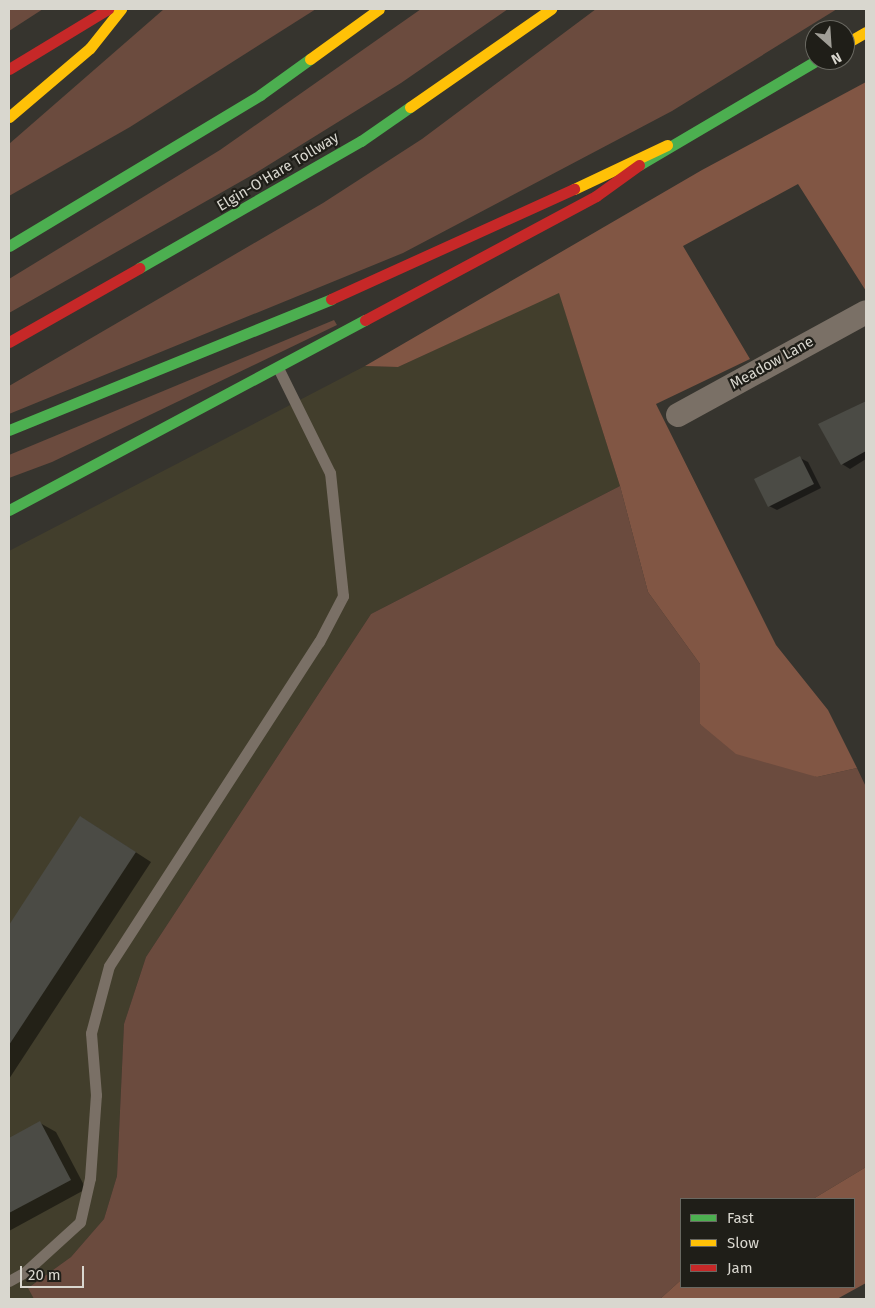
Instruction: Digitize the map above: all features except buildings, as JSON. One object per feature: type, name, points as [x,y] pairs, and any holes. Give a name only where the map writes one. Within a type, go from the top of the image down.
[{"type":"main road","points":[[9,69],[108,9]]},
{"type":"main road","points":[[9,117],[90,48],[121,9]]},
{"type":"main road","points":[[9,246],[260,95],[379,9]]},
{"type":"main road","name":"Elgin-O'Hare Tollway","points":[[9,342],[361,141],[551,9]]},
{"type":"main road","points":[[855,38],[866,32]]},
{"type":"main road","points":[[9,430],[420,264],[667,145],[805,67]]},
{"type":"main road","points":[[9,510],[278,368],[596,196],[667,145]]},
{"type":"street","name":"Meadow Lane","points":[[678,415],[866,312]]},
{"type":"lane","points":[[9,1281],[25,1272],[80,1222],[90,1178],[96,1095],[90,1033],[108,966],[319,642],[343,596],[330,473],[278,368]]},
{"type":"shaded area","points":[[9,9],[43,9],[9,31]]},
{"type":"shaded area","points":[[164,9],[316,9],[130,127],[9,196],[9,144]]},
{"type":"shaded area","points":[[421,9],[508,9],[401,83],[254,174],[9,313],[9,279],[220,150]]},
{"type":"shaded area","points":[[596,9],[837,9],[819,20],[805,20],[805,29],[672,111],[403,253],[9,414],[9,386],[323,203],[422,139]]},
{"type":"shaded area","points":[[866,82],[866,291],[798,184],[683,246],[750,359],[656,404],[776,645],[828,710],[857,768],[817,777],[736,754],[700,724],[700,664],[648,592],[620,486],[559,293],[398,367],[365,366],[702,170]]},
{"type":"shaded area","points":[[559,292],[620,486],[371,614],[146,957],[124,1024],[117,1176],[104,1219],[71,1257],[29,1287],[34,1299],[9,1299],[9,551],[365,366],[398,367]]},
{"type":"shaded area","points":[[334,320],[337,325],[52,462],[9,478],[9,455]]},
{"type":"shaded area","points":[[620,486],[648,592],[700,664],[700,724],[817,777],[857,768],[866,787],[866,1167],[815,1198],[680,1198],[680,1281],[660,1299],[34,1299],[28,1288],[71,1257],[104,1219],[117,1176],[124,1024],[146,957],[371,614]]},
{"type":"shaded area","points":[[866,1167],[866,1283],[837,1299],[660,1299],[680,1281],[680,1288],[855,1288],[855,1198],[815,1198]]},
{"type":"traffic: fast","points":[[9,246],[260,95],[310,59]]},
{"type":"traffic: fast","points":[[639,165],[805,67]]},
{"type":"traffic: fast","points":[[139,268],[361,141],[410,107]]},
{"type":"traffic: fast","points":[[9,430],[331,299]]},
{"type":"traffic: fast","points":[[9,510],[365,320]]},
{"type":"traffic: slow","points":[[9,117],[90,48],[121,9]]},
{"type":"traffic: slow","points":[[310,59],[379,9]]},
{"type":"traffic: slow","points":[[410,107],[551,9]]},
{"type":"traffic: slow","points":[[855,38],[866,32]]},
{"type":"traffic: slow","points":[[574,189],[667,145]]},
{"type":"traffic: jam","points":[[9,69],[108,9]]},
{"type":"traffic: jam","points":[[365,320],[596,196],[639,165]]},
{"type":"traffic: jam","points":[[331,299],[574,189]]},
{"type":"traffic: jam","points":[[9,342],[139,268]]}]
